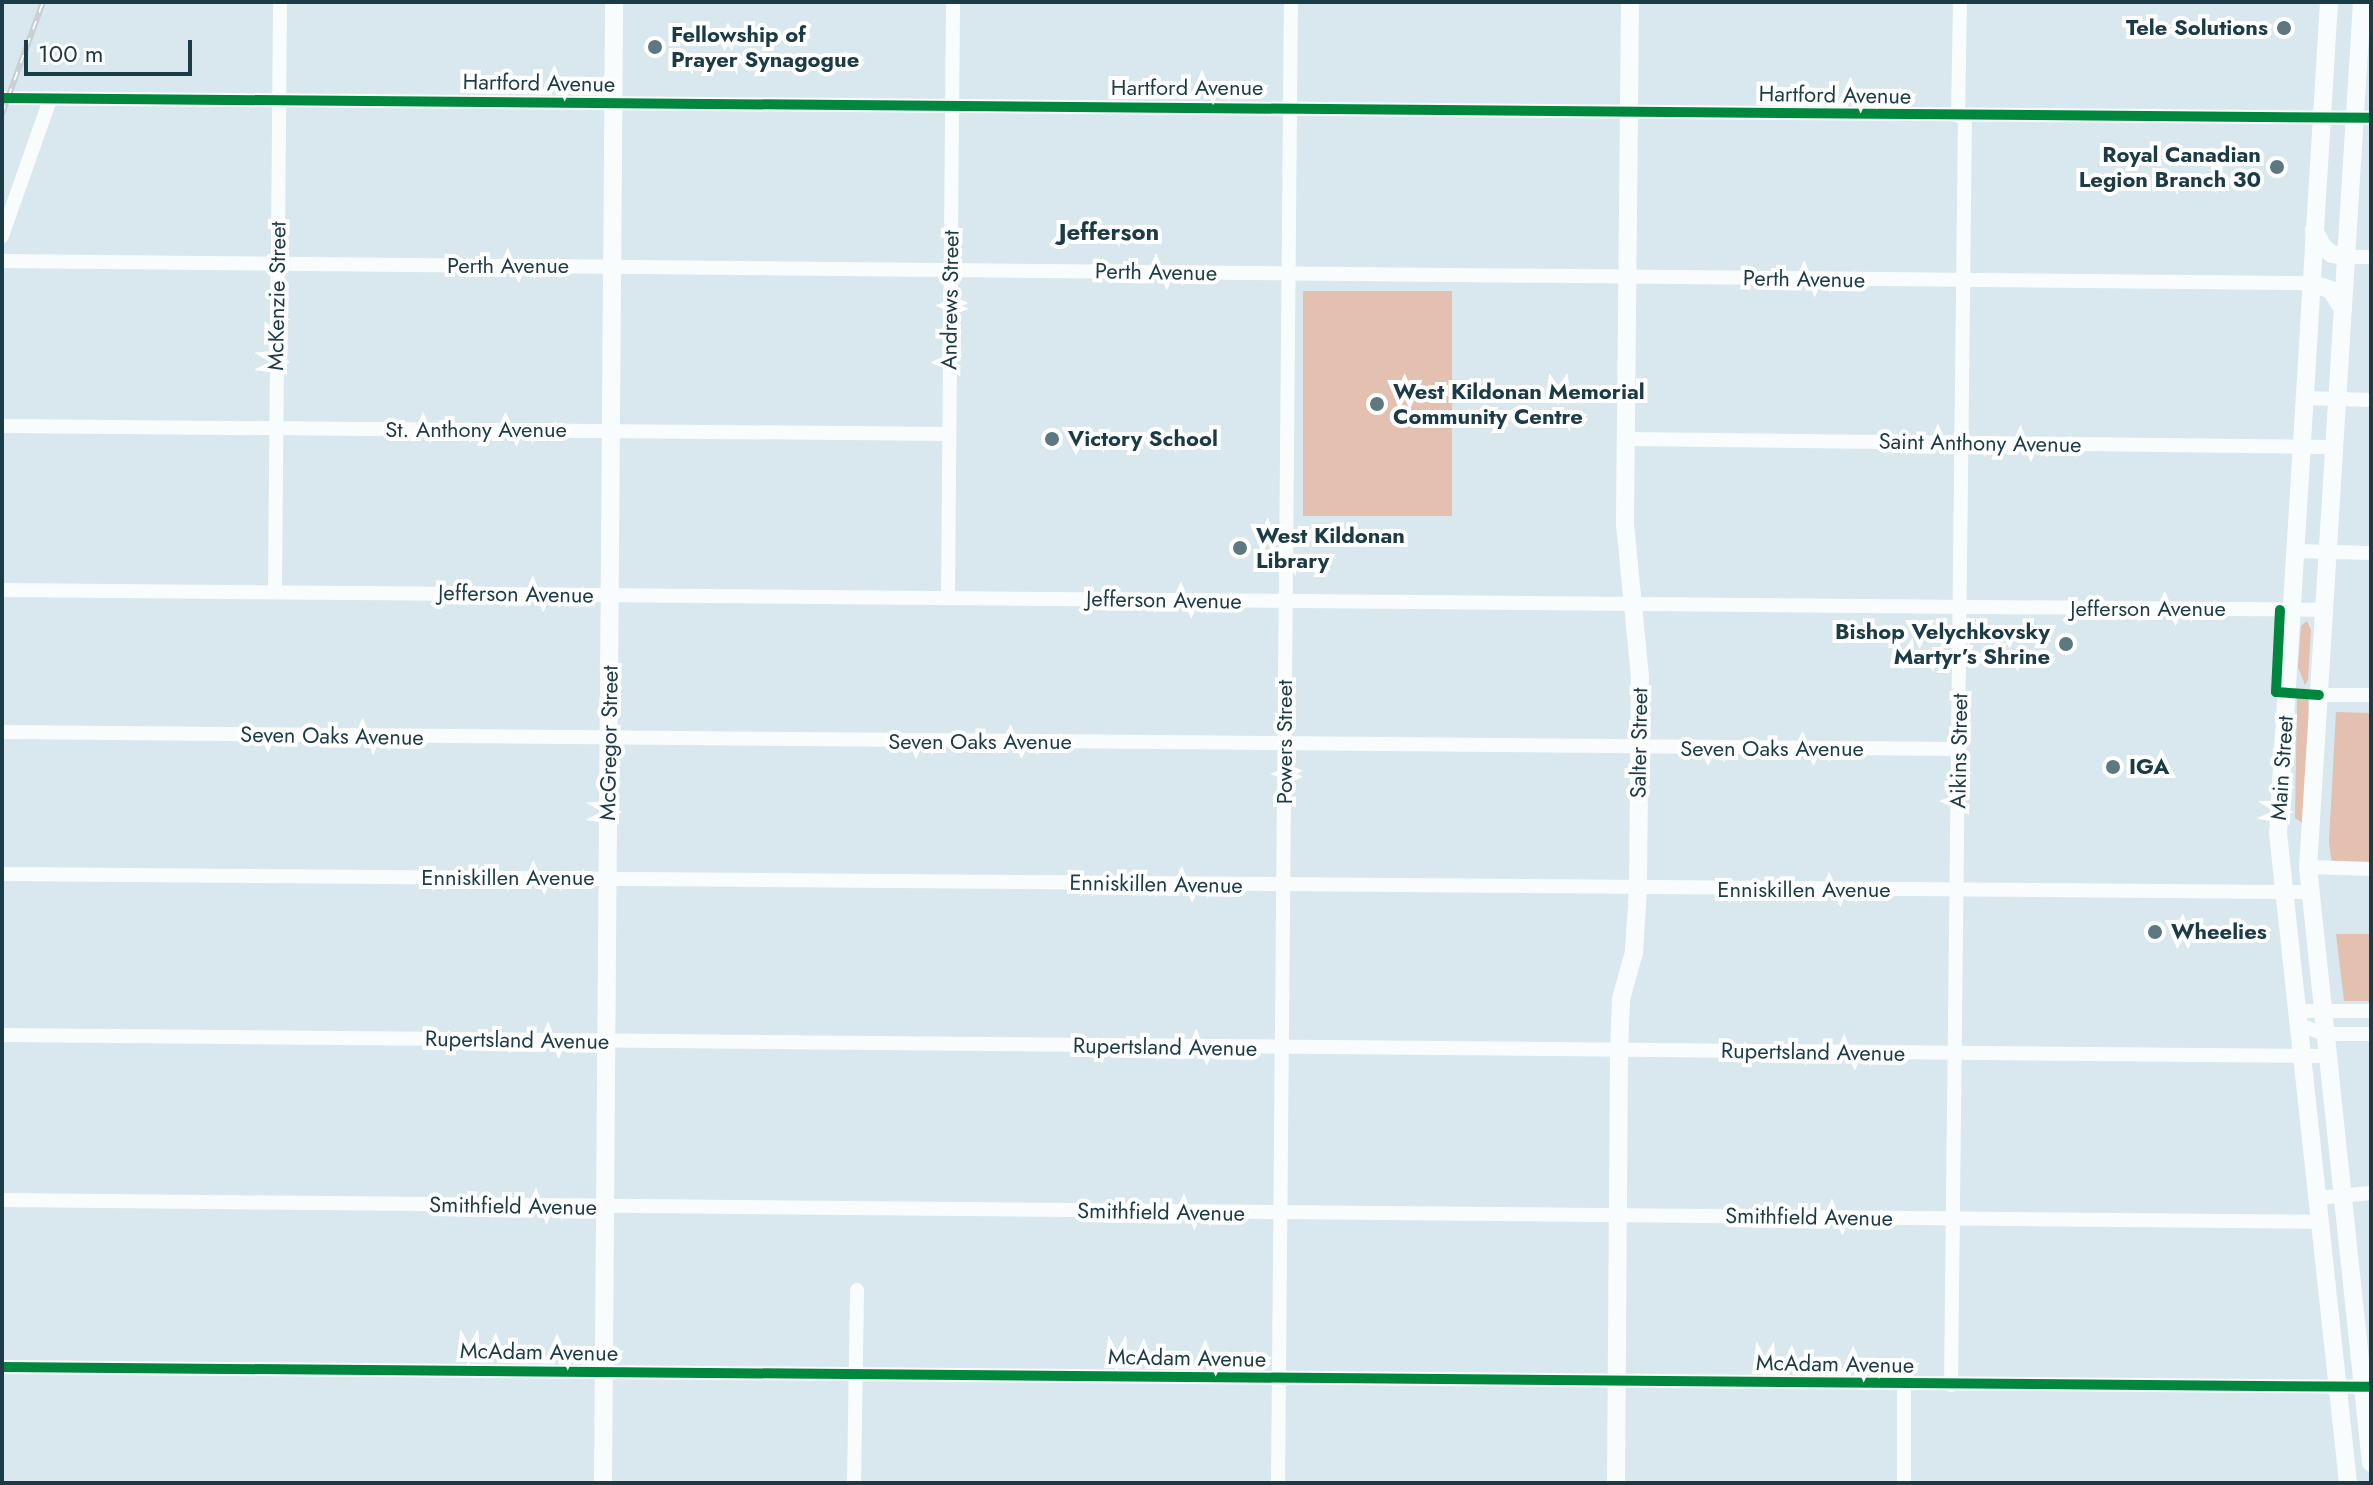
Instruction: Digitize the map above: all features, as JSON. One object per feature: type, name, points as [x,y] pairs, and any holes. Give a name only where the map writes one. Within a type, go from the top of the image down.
[{"type":"main road","name":"McGregor Street","points":[[603,1483],[614,2]]},
{"type":"main road","name":"Salter Street","points":[[1616,1483],[1619,1051],[1621,999],[1634,952],[1638,889],[1640,677],[1630,603],[1625,523],[1630,2]]},
{"type":"main road","name":"Main Street","points":[[2329,2],[2278,833],[2348,1483]]},
{"type":"main road","name":"Main Street","points":[[2362,2],[2363,118],[2343,309],[2308,867],[2342,1193],[2367,1386],[2371,1463]]},
{"type":"main road","points":[[2314,230],[2323,247],[2332,254],[2347,257]]},
{"type":"main road","points":[[2310,283],[2331,290],[2343,309]]},
{"type":"main road","points":[[2280,804],[2296,827],[2311,827]]},
{"type":"street","name":"McKenzie Street","points":[[275,590],[280,2]]},
{"type":"street","name":"Andrews Street","points":[[948,598],[953,2]]},
{"type":"street","name":"Powers Street","points":[[1278,1483],[1291,2]]},
{"type":"street","name":"Aikins Street","points":[[1951,1385],[1963,443],[1960,2]]},
{"type":"street","name":"Hartford Avenue","points":[[2,98],[2363,118]]},
{"type":"street","points":[[2,236],[50,100]]},
{"type":"street","points":[[2347,257],[2371,257]]},
{"type":"street","name":"Perth Avenue","points":[[2,261],[2310,283]]},
{"type":"street","points":[[2304,398],[2371,400]]},
{"type":"street","name":"St. Anthony Avenue","points":[[2,426],[949,434]]},
{"type":"street","name":"Saint Anthony Avenue","points":[[1626,439],[2335,447]]},
{"type":"street","points":[[2295,551],[2371,553]]},
{"type":"street","name":"Jefferson Avenue","points":[[2,590],[2325,610]]},
{"type":"street","points":[[2319,695],[2371,695]]},
{"type":"street","name":"Seven Oaks Avenue","points":[[2,732],[1959,749]]},
{"type":"street","points":[[2308,867],[2371,869]]},
{"type":"street","name":"Enniskillen Avenue","points":[[2,874],[2309,892]]},
{"type":"street","points":[[2296,1017],[2323,1011],[2371,1011]]},
{"type":"street","points":[[2296,1017],[2325,1034],[2371,1034]]},
{"type":"street","name":"Rupertsland Avenue","points":[[2,1035],[2327,1056]]},
{"type":"street","points":[[2317,1198],[2342,1193],[2371,1193]]},
{"type":"street","name":"Smithfield Avenue","points":[[2,1200],[2320,1222]]},
{"type":"street","points":[[854,1483],[857,1290]]},
{"type":"street","name":"McAdam Avenue","points":[[2,1367],[2367,1386]]},
{"type":"street","points":[[1904,1384],[1904,1483]]},
{"type":"shaded area","name":"West Kildonan Memorial Community Centre","points":[[1303,291],[1452,291],[1452,516],[1303,516]]},
{"type":"shaded area","points":[[2307,621],[2311,630],[2308,680],[2305,685],[2298,667],[2301,626]]},
{"type":"shaded area","points":[[2297,696],[2308,698],[2310,738],[2304,824],[2295,818]]},
{"type":"shaded area","points":[[2336,712],[2371,713],[2371,866],[2332,865],[2329,842]]},
{"type":"shaded area","points":[[2336,934],[2371,934],[2371,1001],[2344,1001]]},
{"type":"railway","points":[[2,114],[43,2]]},
{"type":"cycle path","points":[[2,98],[2371,118]]},
{"type":"cycle path","points":[[2280,610],[2276,692],[2319,695]]},
{"type":"cycle path","points":[[2,1367],[2371,1387]]},
{"type":"place","name":"Tele Solutions","points":[[2284,28]]},
{"type":"place","name":"Fellowship of Prayer Synagogue","points":[[655,47]]},
{"type":"place","name":"Royal Canadian Legion Branch 30","points":[[2277,167]]},
{"type":"place","name":"West Kildonan Memorial Community Centre","points":[[1377,404]]},
{"type":"place","name":"Victory School","points":[[1052,439]]},
{"type":"place","name":"West Kildonan Library","points":[[1240,548]]},
{"type":"place","name":"Bishop Velychkovsky Martyr’s Shrine","points":[[2066,644]]},
{"type":"place","name":"IGA","points":[[2113,767]]},
{"type":"place","name":"Wheelies","points":[[2155,932]]},
{"type":"district","name":"Jefferson","points":[[1109,232]]}]
